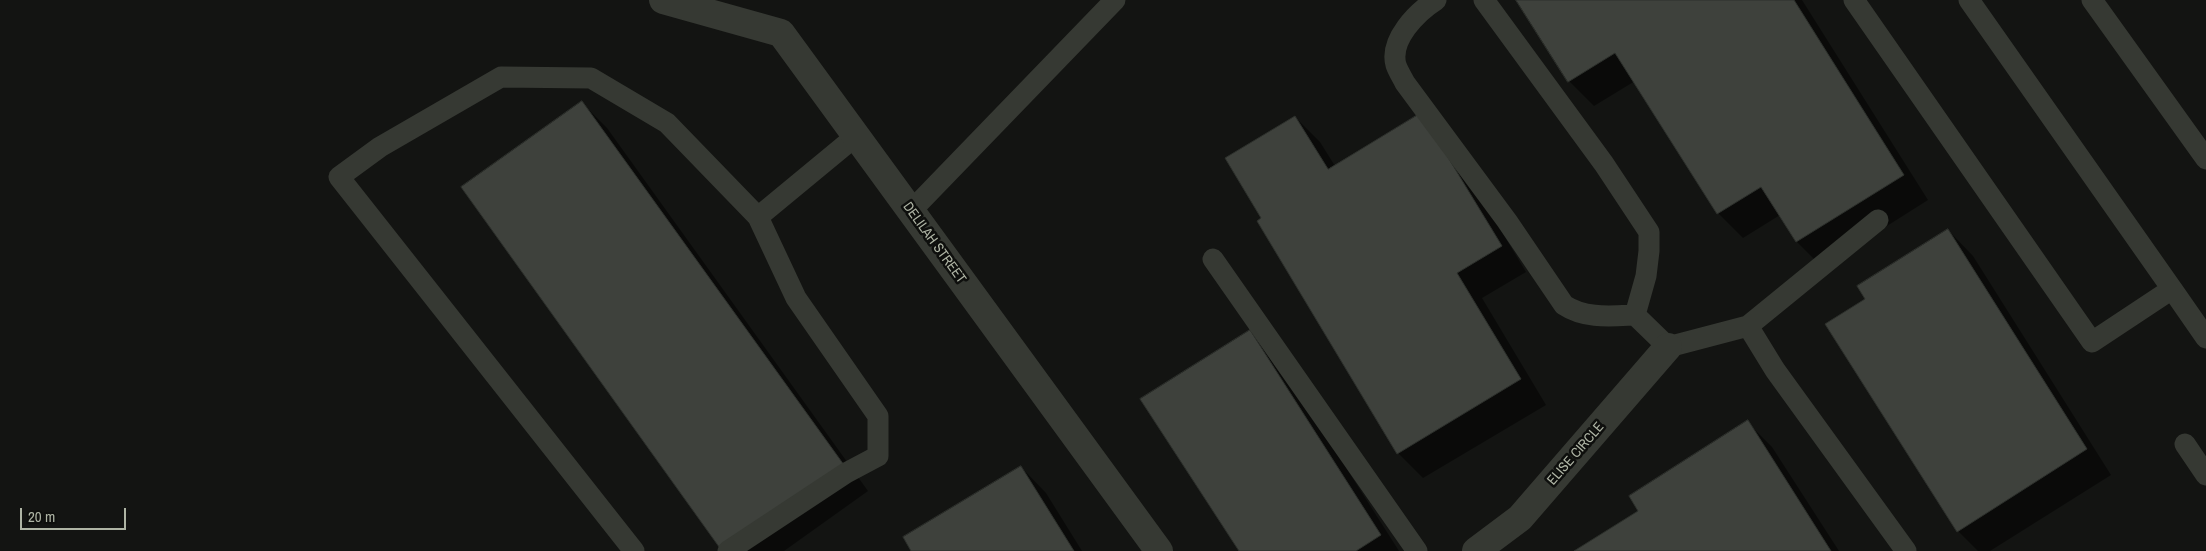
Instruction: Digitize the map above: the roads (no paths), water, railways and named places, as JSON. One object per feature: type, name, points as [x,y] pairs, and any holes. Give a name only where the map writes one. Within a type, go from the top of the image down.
[{"type":"street","name":"DELILAH STREET","points":[[678,2],[781,33],[1159,551]]},
{"type":"street","name":"ELISE CIRCLE","points":[[1476,551],[1520,518],[1668,347]]},
{"type":"lane","points":[[911,211],[1115,0]]},
{"type":"lane","points":[[1436,0],[1423,9],[1402,35],[1396,48],[1396,64],[1405,83],[1569,309],[1598,317],[1635,314],[1668,347],[1748,326],[1878,220]]},
{"type":"lane","points":[[1484,0],[1604,164],[1649,232],[1646,276],[1635,314]]},
{"type":"lane","points":[[1854,0],[2092,342],[2172,289]]},
{"type":"lane","points":[[1969,0],[2206,338]]},
{"type":"lane","points":[[2092,0],[2206,159]]},
{"type":"lane","points":[[634,551],[339,177],[380,147],[501,77],[591,78],[668,123],[758,217],[796,298],[878,416],[878,456],[846,473],[728,551]]},
{"type":"lane","points":[[758,217],[856,136]]},
{"type":"lane","points":[[1213,259],[1417,551]]},
{"type":"lane","points":[[1748,326],[1776,370],[1906,551]]},
{"type":"lane","points":[[2185,444],[2206,475]]}]
